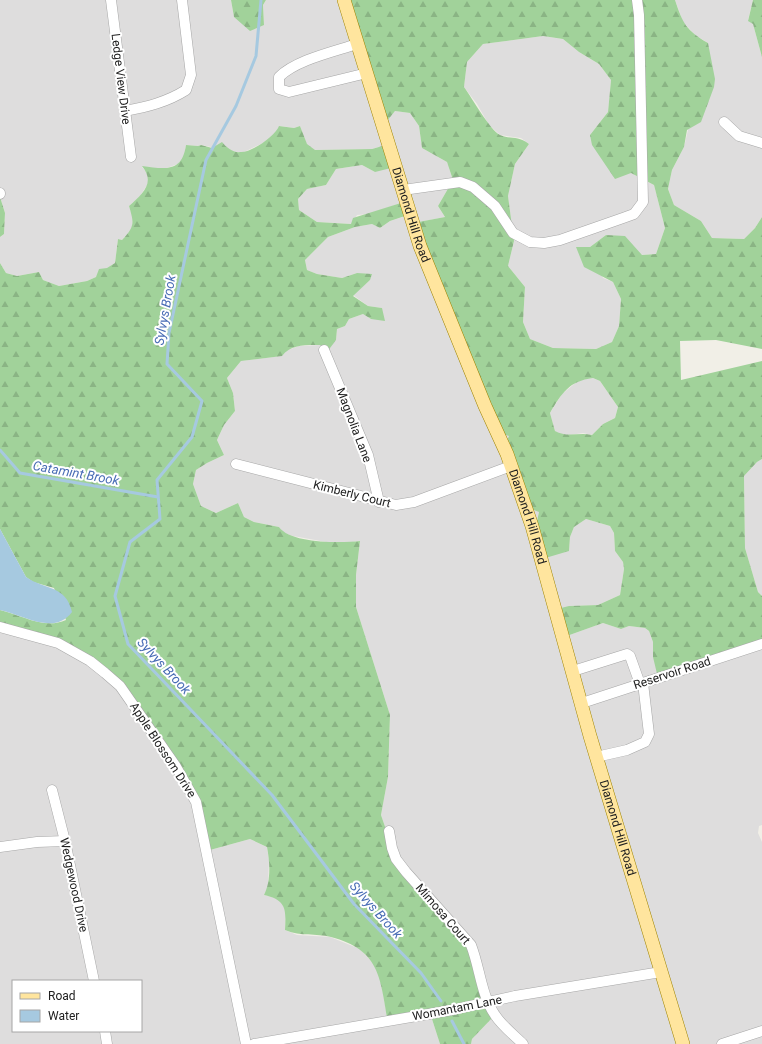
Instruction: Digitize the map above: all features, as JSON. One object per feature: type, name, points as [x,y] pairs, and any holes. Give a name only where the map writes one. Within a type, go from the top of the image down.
[{"type":"main road","name":"Diamond Hill Road","points":[[344,0],[403,190],[429,268],[511,466],[532,526],[596,757],[683,1044]]},
{"type":"street","name":"Ledge View Drive","points":[[111,0],[131,157]]},
{"type":"street","points":[[125,111],[155,104],[172,98],[186,90],[191,75],[182,0]]},
{"type":"street","points":[[403,190],[460,182],[473,187],[495,206],[513,233],[530,242],[544,243],[560,240],[608,225],[634,214],[643,202],[639,15],[637,0]]},
{"type":"street","points":[[357,44],[286,70],[279,77],[279,89],[289,92],[367,73]]},
{"type":"street","points":[[724,122],[739,136],[762,143]]},
{"type":"street","name":"Magnolia Lane","points":[[324,350],[368,455],[379,502]]},
{"type":"street","name":"Kimberly Court","points":[[236,464],[379,502],[396,505],[414,502],[511,466]]},
{"type":"street","name":"Apple Blossom Drive","points":[[0,627],[58,643],[95,665],[120,686],[176,765],[196,802],[246,1044]]},
{"type":"street","name":"Reservoir Road","points":[[582,703],[762,644]]},
{"type":"street","points":[[573,672],[627,654],[630,656],[642,683],[649,734],[645,742],[627,750],[596,757]]},
{"type":"street","name":"Wedgewood Drive","points":[[52,790],[65,841],[94,980]]},
{"type":"street","name":"Mimosa Court","points":[[389,830],[392,848],[396,859],[471,946],[477,959],[488,1002],[495,1016],[523,1044]]},
{"type":"street","points":[[0,847],[65,841]]},
{"type":"street","name":"Womantam Lane","points":[[254,1044],[661,972]]},
{"type":"street","points":[[722,1044],[762,1030]]},
{"type":"street","points":[[105,1032],[108,1044]]},
{"type":"shaded area","points":[[0,0],[231,0],[234,17],[264,25],[263,5],[266,0],[343,0],[383,125],[395,111],[410,113],[419,126],[422,148],[447,162],[453,180],[438,206],[445,217],[414,223],[509,436],[539,512],[534,534],[569,551],[570,537],[574,527],[586,519],[610,526],[614,533],[615,551],[623,562],[624,569],[620,595],[598,605],[569,606],[564,637],[603,623],[621,629],[629,626],[645,628],[649,631],[653,642],[653,657],[762,646],[762,825],[759,826],[758,833],[762,842],[762,1044],[471,1044],[472,1039],[494,1016],[392,847],[381,815],[388,777],[390,715],[356,607],[356,575],[360,541],[337,544],[283,533],[279,527],[254,522],[244,517],[238,503],[216,513],[201,506],[193,484],[196,470],[224,455],[217,440],[224,425],[235,411],[233,393],[227,378],[241,361],[281,356],[285,351],[299,346],[320,345],[336,340],[337,329],[345,326],[349,319],[363,314],[371,319],[382,308],[368,306],[353,295],[370,280],[357,273],[342,278],[317,274],[307,270],[305,260],[328,237],[355,227],[372,224],[380,228],[390,221],[406,216],[404,202],[369,214],[357,215],[352,224],[317,222],[299,210],[298,199],[307,189],[326,185],[336,169],[362,165],[375,172],[388,144],[372,149],[314,150],[307,145],[300,126],[294,128],[280,126],[277,132],[265,142],[242,153],[201,145],[186,145],[184,157],[178,164],[164,169],[142,167],[148,173],[149,182],[140,196],[129,206],[133,217],[132,229],[122,240],[118,239],[115,263],[96,277],[87,281],[59,286],[43,280],[39,272],[17,276],[6,273],[0,263],[0,237],[4,234],[5,213],[0,197]]},
{"type":"shaded area","points":[[675,0],[753,0],[748,20],[753,24],[762,57],[762,217],[755,228],[744,239],[712,238],[701,221],[674,205],[668,189],[672,170],[684,147],[708,43],[695,35],[683,22]]},
{"type":"shaded area","points":[[543,36],[563,39],[579,52],[599,64],[611,80],[608,112],[590,135],[631,173],[654,185],[665,228],[656,254],[642,255],[606,235],[590,247],[603,278],[613,282],[621,299],[619,326],[612,342],[596,349],[553,348],[530,339],[523,322],[525,287],[508,266],[514,241],[508,196],[515,164],[529,144],[521,138],[500,135],[489,125],[477,104],[464,87],[467,62],[483,44]]},
{"type":"shaded area","points":[[593,378],[600,381],[618,407],[615,418],[603,424],[592,435],[583,433],[563,436],[555,431],[550,413],[562,394],[579,380]]},
{"type":"shaded area","points":[[762,459],[762,596],[758,592],[745,548],[744,476],[757,462]]},
{"type":"shaded area","points":[[0,630],[49,641],[103,672],[176,763],[210,850],[250,839],[267,847],[269,860],[268,887],[264,895],[276,898],[282,902],[286,913],[285,930],[297,935],[330,937],[360,949],[375,965],[380,976],[388,1022],[431,1016],[440,1044],[0,1044]]},
{"type":"green space","points":[[231,0],[266,0],[263,5],[264,25],[250,31],[234,17]]},
{"type":"green space","points":[[343,0],[675,0],[680,15],[686,26],[708,43],[715,79],[714,87],[701,122],[687,130],[684,147],[672,170],[668,189],[674,205],[701,221],[712,238],[744,239],[755,228],[762,217],[762,349],[716,340],[680,341],[681,380],[762,361],[762,459],[757,462],[744,476],[745,548],[758,592],[762,596],[762,646],[658,678],[653,657],[653,642],[649,631],[645,628],[629,626],[621,629],[603,623],[564,637],[557,609],[569,606],[598,605],[620,595],[624,569],[623,562],[615,551],[614,533],[610,526],[586,519],[574,527],[570,537],[569,551],[542,559],[534,534],[539,512],[526,507],[504,447],[509,436],[497,432],[413,223],[445,217],[438,206],[453,180],[447,162],[422,148],[419,126],[410,113],[395,111],[383,126]],"holes":[[[543,36],[563,39],[579,52],[599,64],[611,80],[608,112],[590,135],[592,145],[615,179],[631,173],[654,185],[665,228],[656,254],[642,255],[625,236],[606,235],[590,247],[576,247],[584,267],[613,282],[621,299],[619,326],[612,342],[596,349],[553,348],[530,339],[523,322],[525,287],[508,266],[514,241],[508,196],[515,164],[529,144],[525,141],[500,135],[496,132],[486,121],[464,87],[467,62],[483,44]],[[593,378],[600,381],[618,407],[615,418],[603,424],[592,435],[569,435],[555,431],[550,413],[558,400],[572,385]]]},
{"type":"green space","points":[[753,0],[762,0],[762,57],[753,24],[748,21]]},
{"type":"green space","points":[[279,126],[294,128],[300,126],[307,144],[315,150],[372,149],[389,144],[391,168],[375,172],[362,165],[336,169],[326,185],[307,189],[298,199],[299,210],[317,222],[351,224],[353,218],[404,202],[405,216],[390,221],[380,228],[372,224],[355,227],[328,237],[305,260],[307,270],[317,274],[342,278],[357,273],[372,274],[370,280],[353,296],[368,306],[382,308],[385,321],[371,319],[363,314],[349,319],[345,326],[337,329],[336,340],[327,352],[320,345],[304,345],[290,349],[282,356],[241,361],[227,378],[233,393],[235,411],[224,425],[217,440],[224,455],[196,470],[193,484],[201,506],[216,513],[238,503],[244,517],[254,522],[279,527],[285,533],[294,537],[330,542],[360,541],[356,575],[356,607],[390,715],[388,777],[381,815],[392,847],[470,948],[494,1016],[472,1039],[471,1044],[440,1044],[431,1016],[388,1022],[380,980],[369,958],[360,950],[331,937],[303,934],[285,930],[284,907],[272,897],[264,895],[268,884],[269,872],[267,847],[250,839],[210,850],[197,800],[112,681],[77,653],[0,630],[0,610],[41,623],[58,623],[66,620],[54,588],[33,582],[26,577],[0,529],[0,263],[6,273],[17,276],[39,272],[43,280],[59,286],[87,281],[96,277],[99,269],[107,268],[115,263],[118,239],[122,240],[131,228],[132,217],[129,206],[143,193],[146,188],[148,178],[142,166],[165,168],[176,165],[181,161],[186,145],[201,145],[212,148],[222,142],[233,151],[246,151],[258,146],[269,138]]},
{"type":"green space","points":[[0,197],[5,213],[4,234],[0,237]]},
{"type":"water","points":[[0,529],[26,577],[60,592],[65,597],[72,612],[65,619],[57,623],[38,622],[0,610]]},
{"type":"waterway","name":"Sylvys Brook","points":[[261,0],[256,56],[236,106],[206,160],[169,333],[167,364],[202,401],[192,437],[157,480],[160,519],[130,542],[115,596],[128,644],[272,795],[354,904],[421,973],[441,1001]]},
{"type":"waterway","name":"Catamint Brook","points":[[0,450],[20,473],[158,497]]},
{"type":"waterway","name":"Sylvys Brook","points":[[452,1021],[464,1044]]}]
